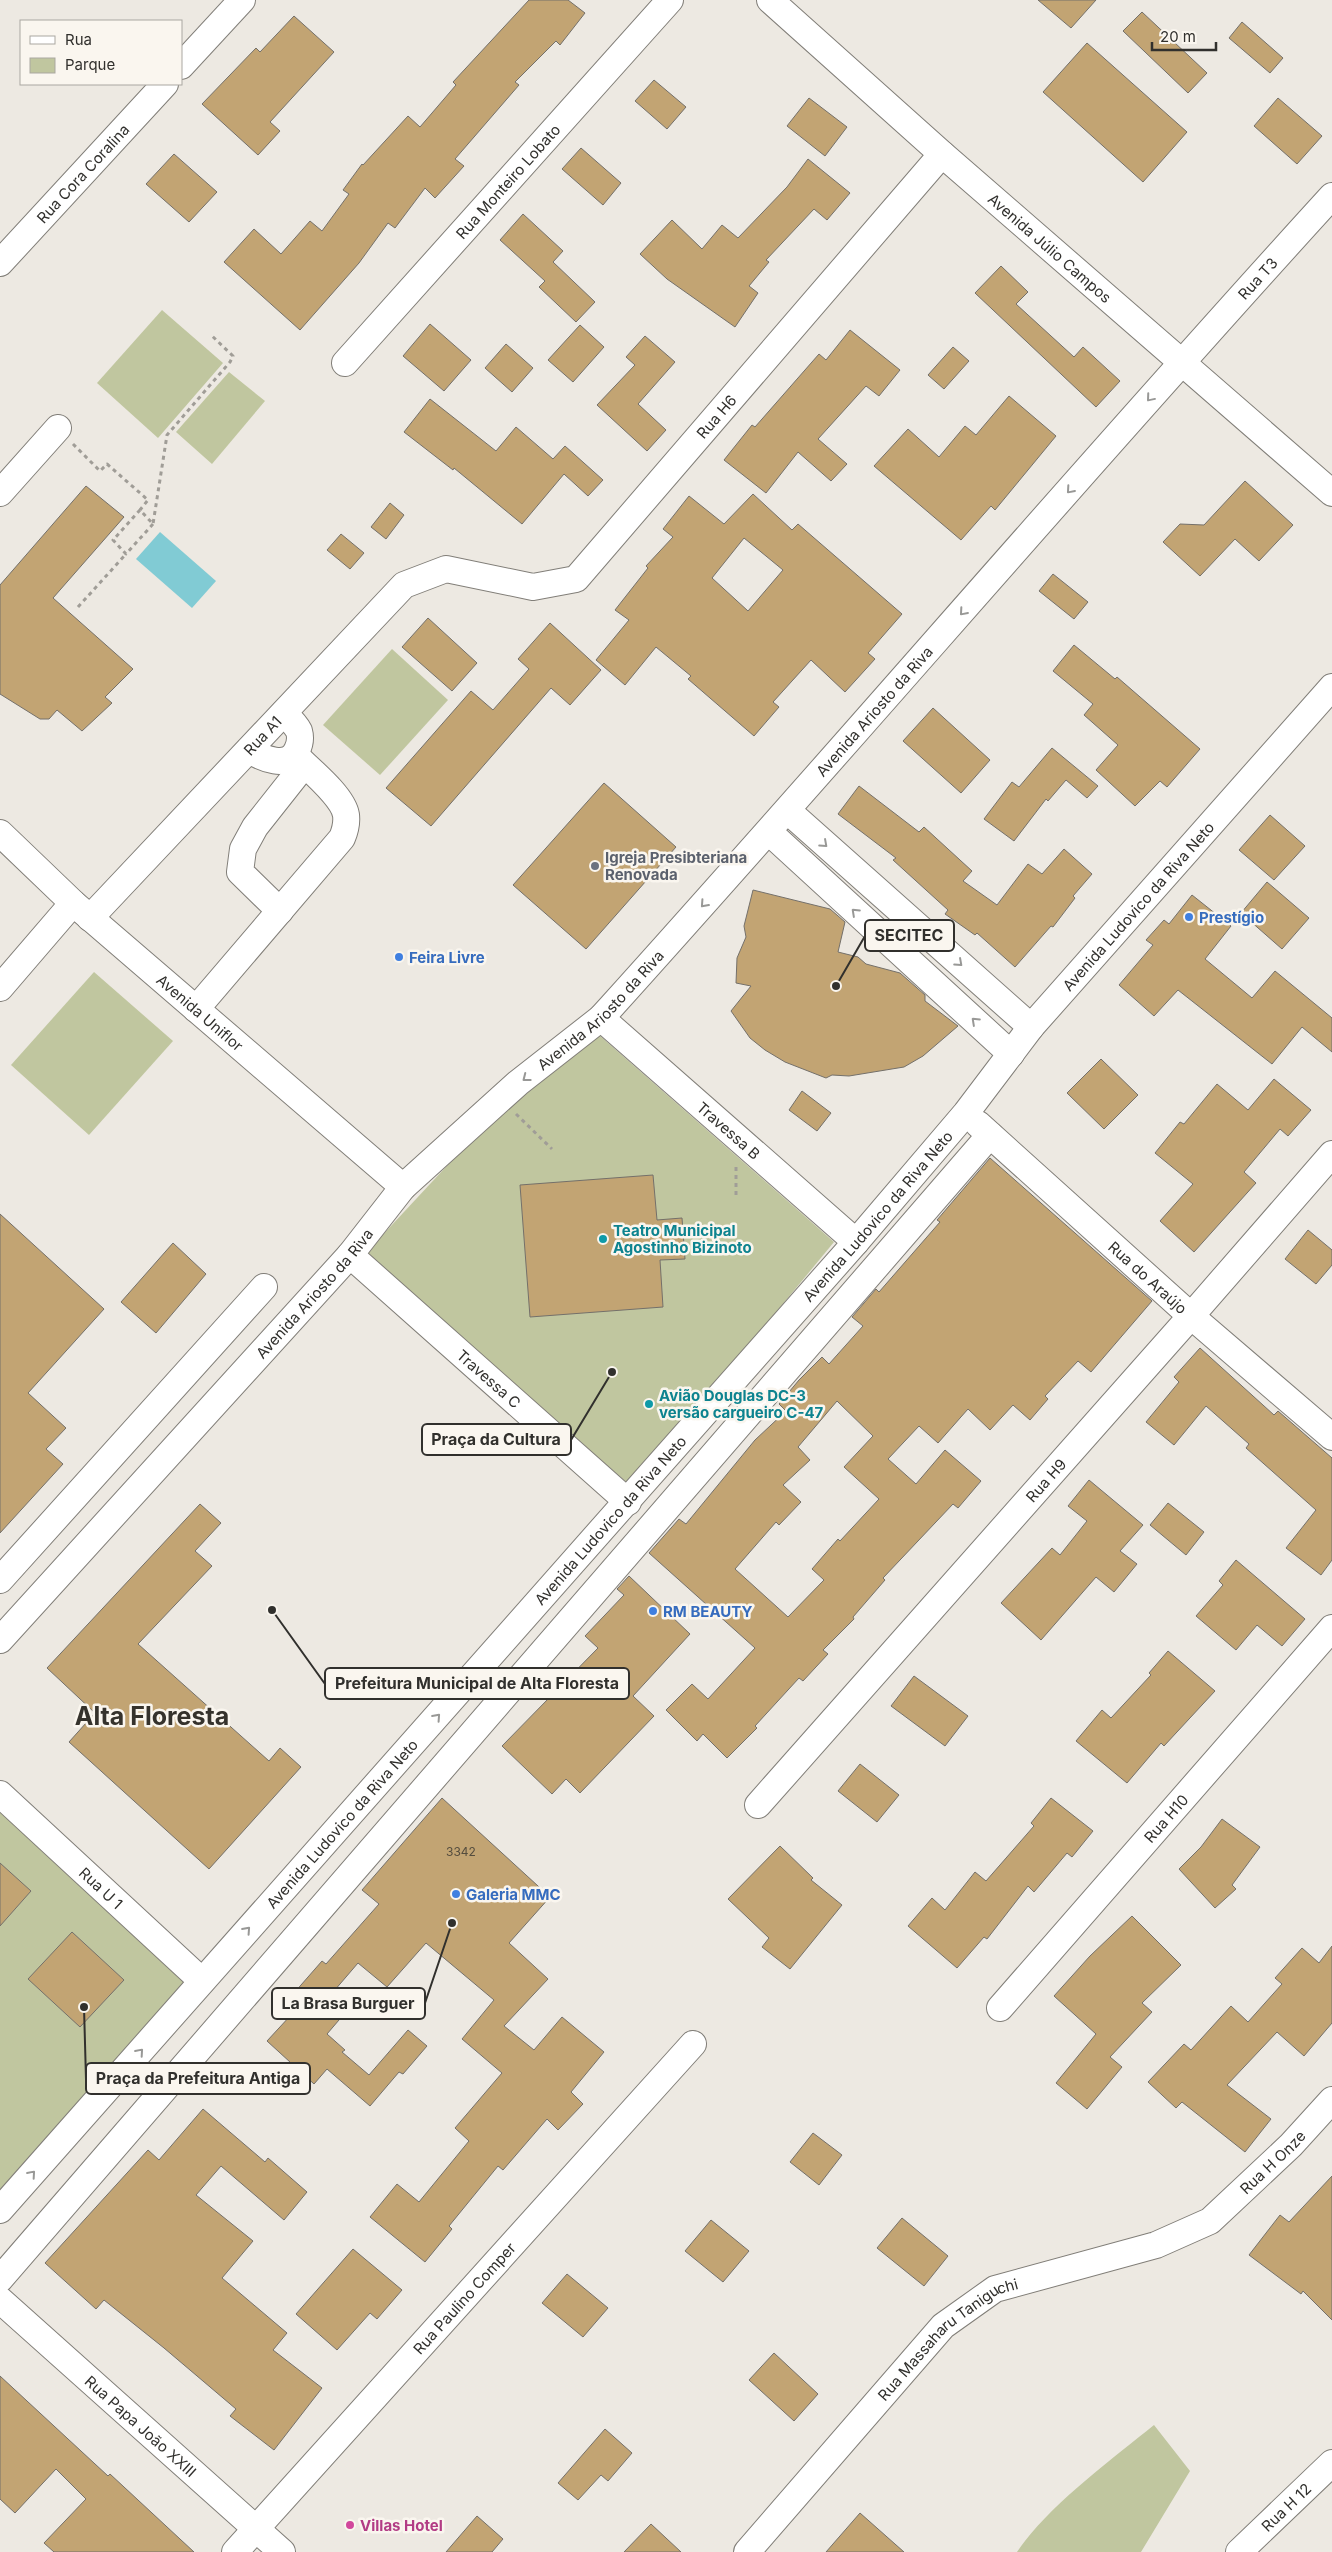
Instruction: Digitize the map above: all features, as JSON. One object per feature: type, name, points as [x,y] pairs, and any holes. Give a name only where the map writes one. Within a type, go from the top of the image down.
[{"type":"street","points":[[182,65],[242,0]]},
{"type":"street","name":"Rua Monteiro Lobato","points":[[345,363],[670,0]]},
{"type":"street","name":"Avenida Júlio Campos","points":[[770,0],[942,154],[1182,360],[1332,493]]},
{"type":"street","name":"Rua Cora Coralina","points":[[0,263],[164,85]]},
{"type":"street","name":"Rua H6","points":[[446,569],[533,588],[576,579],[942,154]]},
{"type":"street","name":"Rua T3","points":[[1182,360],[1332,196]]},
{"type":"street","name":"Avenida Ariosto da Riva","points":[[0,1640],[350,1254],[403,1187],[502,1098],[601,1018],[788,811],[1182,360]]},
{"type":"street","points":[[0,493],[58,428]]},
{"type":"street","name":"Rua A1","points":[[0,988],[249,750],[404,585],[446,569]]},
{"type":"street","name":"Avenida Ludovico da Riva Neto","points":[[0,2210],[856,1242],[966,1113],[1031,1027],[1332,687]]},
{"type":"street","points":[[280,911],[240,872],[243,849],[254,826],[300,760],[301,743],[298,730],[284,713]]},
{"type":"street","points":[[196,1009],[342,838],[346,826],[346,814],[339,800],[300,760],[266,760],[249,750]]},
{"type":"street","points":[[788,811],[1031,1027]]},
{"type":"street","points":[[769,832],[1011,1054]]},
{"type":"street","name":"Avenida Uniflor","points":[[0,833],[82,911],[403,1187]]},
{"type":"street","points":[[876,931],[897,909]]},
{"type":"street","name":"Travessa B","points":[[601,1018],[856,1242]]},
{"type":"street","name":"Rua do Araújo","points":[[966,1113],[1191,1316],[1332,1437]]},
{"type":"street","points":[[0,2279],[990,1135]]},
{"type":"street","name":"Rua H9","points":[[758,1805],[1332,1154]]},
{"type":"street","name":"Travessa C","points":[[350,1254],[628,1502]]},
{"type":"street","points":[[0,1580],[264,1287]]},
{"type":"street","name":"Rua H10","points":[[1000,2008],[1332,1628]]},
{"type":"street","name":"Rua U 1","points":[[0,1794],[202,1981]]},
{"type":"street","name":"Rua Paulino Comper","points":[[235,2552],[693,2044]]},
{"type":"street","name":"Rua H Onze","points":[[1210,2221],[1291,2145],[1332,2100]]},
{"type":"street","name":"Rua Massaharu Taniguchi","points":[[747,2552],[943,2326],[980,2299],[995,2289],[1156,2245],[1210,2221]]},
{"type":"street","name":"Rua Papa João XXIII","points":[[0,2300],[282,2552]]},
{"type":"street","name":"Rua H 12","points":[[1239,2552],[1332,2463]]},
{"type":"path","points":[[78,607],[153,524],[167,434],[230,362],[233,356],[210,334]]},
{"type":"path","points":[[58,428],[100,471],[107,464],[148,500],[113,540],[126,554]]},
{"type":"path","points":[[140,510],[153,524]]},
{"type":"path","points":[[502,1098],[552,1149]]},
{"type":"green space","points":[[162,310],[223,363],[158,438],[97,383]]},
{"type":"green space","points":[[229,372],[265,401],[212,464],[176,432]]},
{"type":"green space","points":[[392,649],[448,700],[380,775],[323,725]]},
{"type":"green space","points":[[94,972],[173,1041],[89,1135],[11,1065]]},
{"type":"green space","points":[[599,1035],[834,1242],[632,1487],[363,1256],[457,1155],[520,1096]]},
{"type":"green space","points":[[0,1805],[191,1982],[0,2194]]},
{"type":"green space","points":[[1154,2425],[1190,2471],[1141,2552],[1017,2552],[1062,2501]]},
{"type":"water","points":[[160,532],[216,581],[192,608],[136,559]]},
{"type":"building","points":[[529,0],[568,0],[585,13],[560,45],[556,41],[515,82],[519,85],[455,159],[464,166],[435,198],[425,188],[395,228],[388,223],[359,263],[300,330],[224,262],[254,229],[281,254],[310,221],[322,231],[349,194],[343,190],[362,164],[408,116],[420,127],[456,85],[453,82]]},
{"type":"building","points":[[1038,0],[1096,0],[1071,28]]},
{"type":"building","points":[[1142,12],[1207,73],[1188,93],[1123,31]]},
{"type":"building","points":[[294,16],[334,52],[270,122],[280,131],[258,155],[202,104],[256,48],[260,52]]},
{"type":"building","points":[[1242,22],[1283,58],[1270,73],[1229,38]]},
{"type":"building","points":[[1087,43],[1187,132],[1143,182],[1043,92]]},
{"type":"building","points":[[654,80],[686,107],[667,129],[635,101]]},
{"type":"building","points":[[809,98],[847,127],[825,156],[787,126]]},
{"type":"building","points":[[1278,98],[1322,136],[1297,164],[1254,126]]},
{"type":"building","points":[[581,148],[621,183],[603,205],[562,169]]},
{"type":"building","points":[[174,154],[217,192],[189,222],[146,184]]},
{"type":"building","points":[[808,159],[850,193],[827,220],[814,209],[766,260],[769,262],[749,286],[758,293],[735,327],[667,279],[640,254],[672,220],[702,249],[722,225],[738,238],[787,187]]},
{"type":"building","points":[[523,214],[563,251],[553,262],[595,302],[576,322],[539,287],[545,281],[500,240]]},
{"type":"building","points":[[1001,266],[1028,292],[1016,304],[1074,357],[1083,347],[1120,381],[1096,407],[975,293]]},
{"type":"building","points":[[430,324],[471,360],[444,391],[403,356]]},
{"type":"building","points":[[580,325],[604,347],[573,382],[548,360]]},
{"type":"building","points":[[850,330],[900,370],[879,396],[866,386],[818,439],[847,464],[831,481],[798,452],[766,493],[724,460],[752,425],[755,427],[819,354],[826,360]]},
{"type":"building","points":[[645,336],[675,362],[638,404],[666,430],[647,451],[597,405],[635,365],[626,357]]},
{"type":"building","points":[[506,344],[533,368],[512,392],[485,368]]},
{"type":"building","points":[[953,347],[969,361],[944,389],[928,375]]},
{"type":"building","points":[[1009,396],[1056,436],[995,510],[991,506],[961,540],[874,466],[908,429],[939,457],[965,426],[976,435]]},
{"type":"building","points":[[430,399],[496,451],[516,427],[553,459],[565,446],[603,480],[588,496],[564,474],[522,524],[454,468],[453,470],[404,432]]},
{"type":"building","points":[[1245,481],[1293,525],[1259,561],[1235,539],[1200,576],[1163,542],[1180,524],[1204,525]]},
{"type":"building","points":[[86,486],[124,517],[53,598],[133,669],[105,697],[112,703],[82,731],[57,710],[49,719],[40,719],[0,694],[0,585]]},
{"type":"building","points":[[753,494],[792,530],[798,524],[902,614],[868,653],[875,659],[845,692],[811,660],[773,702],[779,707],[754,736],[688,679],[691,676],[656,647],[625,685],[596,660],[629,620],[615,610],[648,568],[646,566],[673,537],[663,529],[689,496],[724,524]],"holes":[[[744,538],[783,570],[748,611],[712,578]]]},
{"type":"building","points":[[390,503],[404,515],[386,539],[371,527]]},
{"type":"building","points":[[341,534],[364,553],[350,569],[327,550]]},
{"type":"building","points":[[1053,574],[1088,602],[1074,619],[1039,591]]},
{"type":"building","points":[[428,618],[477,663],[452,691],[402,647]]},
{"type":"building","points":[[550,623],[601,670],[570,705],[551,688],[431,826],[386,788],[471,691],[493,710],[529,669],[518,659]]},
{"type":"building","points":[[1074,645],[1115,679],[1117,677],[1200,749],[1167,787],[1160,781],[1135,806],[1096,770],[1118,745],[1084,715],[1093,704],[1053,671]]},
{"type":"building","points":[[933,708],[990,760],[961,793],[903,741]]},
{"type":"building","points":[[1052,748],[1098,786],[1087,798],[1066,780],[1048,801],[1046,799],[1014,841],[984,819],[1012,782],[1019,787]]},
{"type":"building","name":"Igreja Presibteriana Renovada","points":[[604,783],[676,847],[586,949],[513,885]]},
{"type":"building","points":[[859,786],[919,832],[924,827],[972,871],[963,881],[997,905],[1028,864],[1042,874],[1064,849],[1092,874],[1073,896],[1075,898],[1053,927],[1051,926],[1015,967],[977,933],[975,935],[945,914],[948,910],[893,860],[896,858],[838,814]]},
{"type":"building","points":[[1270,815],[1305,846],[1274,880],[1239,850]]},
{"type":"building","points":[[1267,882],[1309,918],[1282,949],[1241,913]]},
{"type":"building","points":[[753,890],[830,909],[845,922],[838,952],[858,957],[866,964],[900,973],[925,995],[925,1001],[958,1026],[923,1056],[904,1067],[849,1076],[832,1075],[826,1078],[785,1062],[765,1050],[750,1038],[731,1011],[751,986],[736,983],[737,958],[746,937],[744,926]]},
{"type":"building","points":[[1192,895],[1231,926],[1205,959],[1252,998],[1275,971],[1332,1018],[1332,1052],[1302,1027],[1272,1064],[1178,990],[1154,1016],[1119,985],[1153,945],[1146,940],[1164,920],[1169,924]]},
{"type":"building","points":[[1101,1059],[1138,1095],[1104,1129],[1067,1093]]},
{"type":"building","points":[[1274,1079],[1311,1110],[1288,1136],[1280,1129],[1244,1172],[1256,1183],[1194,1252],[1160,1221],[1193,1184],[1155,1153],[1180,1122],[1184,1124],[1217,1084],[1248,1110]]},
{"type":"building","points":[[802,1091],[831,1113],[817,1131],[789,1110]]},
{"type":"building","points":[[990,1158],[1152,1301],[1091,1372],[1078,1361],[1045,1396],[1048,1399],[1030,1420],[1013,1405],[990,1430],[968,1409],[938,1443],[919,1426],[888,1459],[916,1484],[945,1450],[981,1481],[958,1508],[953,1504],[883,1578],[885,1580],[853,1617],[854,1619],[823,1650],[828,1654],[803,1681],[799,1678],[755,1726],[757,1728],[727,1758],[703,1734],[697,1741],[666,1710],[692,1684],[708,1699],[755,1648],[649,1553],[679,1519],[686,1524],[755,1440],[786,1411],[779,1404],[799,1380],[822,1357],[829,1364],[863,1326],[852,1317],[876,1289],[879,1292],[940,1222],[937,1220]],"holes":[[[837,1401],[873,1436],[844,1467],[879,1499],[840,1541],[838,1539],[812,1569],[824,1580],[788,1617],[735,1569],[776,1522],[779,1525],[801,1502],[783,1485],[810,1460],[798,1447]]]},
{"type":"building","name":"Teatro Municipal Agostinho Bizinoto","points":[[653,1175],[657,1220],[682,1218],[685,1259],[660,1260],[663,1307],[530,1317],[520,1185]]},
{"type":"building","points":[[0,1214],[104,1309],[28,1393],[66,1428],[46,1449],[63,1464],[0,1533]]},
{"type":"building","points":[[1308,1230],[1332,1250],[1332,1265],[1316,1284],[1285,1259]]},
{"type":"building","points":[[173,1243],[206,1274],[156,1333],[121,1302]]},
{"type":"building","points":[[1200,1348],[1274,1415],[1278,1411],[1332,1458],[1332,1560],[1321,1575],[1286,1548],[1316,1510],[1246,1448],[1249,1444],[1206,1406],[1174,1445],[1146,1422],[1179,1382],[1174,1377]]},
{"type":"building","points":[[1089,1480],[1143,1525],[1120,1551],[1137,1564],[1114,1592],[1096,1577],[1041,1640],[1001,1603],[1052,1548],[1060,1555],[1087,1521],[1068,1506]]},
{"type":"building","points":[[1168,1503],[1204,1532],[1186,1555],[1150,1525]]},
{"type":"building","points":[[200,1504],[221,1523],[195,1551],[212,1566],[138,1644],[269,1761],[280,1748],[301,1767],[209,1869],[69,1742],[95,1713],[47,1668]]},
{"type":"building","points":[[1236,1560],[1305,1619],[1282,1646],[1257,1625],[1236,1650],[1196,1616],[1223,1585],[1219,1581]]},
{"type":"building","points":[[629,1576],[690,1634],[633,1696],[654,1716],[580,1793],[566,1779],[552,1794],[502,1746],[598,1648],[585,1636],[624,1595],[617,1589]]},
{"type":"building","points":[[1168,1651],[1215,1691],[1164,1746],[1161,1743],[1127,1783],[1076,1741],[1102,1710],[1111,1718],[1151,1675],[1149,1673]]},
{"type":"building","points":[[914,1676],[968,1716],[945,1746],[891,1706]]},
{"type":"building","points":[[860,1764],[899,1795],[877,1822],[838,1791]]},
{"type":"building","points":[[442,1798],[550,1897],[509,1943],[548,1979],[504,2026],[534,2050],[562,2017],[604,2052],[571,2092],[583,2104],[558,2130],[547,2119],[503,2170],[498,2166],[449,2226],[452,2229],[425,2262],[370,2217],[397,2184],[419,2202],[469,2141],[455,2128],[502,2073],[462,2039],[494,2000],[426,1943],[387,1987],[358,1963],[334,1991],[351,2006],[327,2034],[345,2050],[342,2052],[369,2075],[408,2030],[427,2046],[403,2074],[399,2072],[370,2106],[327,2069],[314,2084],[267,2041],[303,2002],[294,1993],[322,1961],[326,1964],[379,1904],[362,1890]]},
{"type":"building","points":[[1051,1798],[1093,1831],[1072,1857],[1067,1853],[1034,1892],[1028,1886],[987,1939],[984,1937],[957,1968],[908,1926],[932,1898],[945,1910],[975,1872],[986,1881],[1034,1826],[1031,1823]]},
{"type":"building","points":[[1222,1819],[1260,1847],[1232,1885],[1236,1889],[1215,1908],[1179,1869],[1201,1847]]},
{"type":"building","points":[[780,1846],[813,1878],[811,1880],[842,1905],[790,1969],[762,1947],[769,1938],[728,1899]]},
{"type":"building","points":[[0,1863],[31,1891],[0,1926]]},
{"type":"building","points":[[1132,1916],[1181,1965],[1142,2003],[1152,2012],[1110,2057],[1122,2067],[1087,2109],[1056,2083],[1096,2034],[1054,1996],[1090,1956]]},
{"type":"building","points":[[72,1932],[124,1980],[80,2027],[28,1979]]},
{"type":"building","points":[[1332,1946],[1332,2023],[1304,2056],[1277,2032],[1227,2085],[1271,2119],[1245,2152],[1182,2102],[1176,2108],[1148,2082],[1184,2044],[1191,2050],[1231,2006],[1248,2022],[1282,1984],[1275,1978],[1302,1948],[1319,1963]]},
{"type":"building","points":[[203,2109],[265,2162],[268,2158],[307,2192],[284,2220],[221,2166],[196,2195],[253,2241],[222,2278],[287,2333],[273,2350],[322,2388],[274,2450],[230,2416],[236,2409],[164,2348],[104,2300],[96,2309],[45,2263],[148,2150],[159,2160]]},
{"type":"building","points":[[813,2133],[842,2155],[819,2185],[790,2162]]},
{"type":"building","points":[[1332,2176],[1332,2320],[1303,2291],[1301,2294],[1249,2255],[1280,2215],[1289,2222]]},
{"type":"building","points":[[902,2218],[948,2256],[924,2286],[877,2248]]},
{"type":"building","points":[[711,2220],[749,2251],[723,2282],[685,2251]]},
{"type":"building","points":[[353,2249],[402,2290],[377,2319],[370,2313],[337,2350],[296,2314]]},
{"type":"building","points":[[567,2274],[608,2308],[583,2337],[542,2303]]},
{"type":"building","points":[[774,2353],[818,2394],[794,2421],[749,2380]]},
{"type":"building","points":[[0,2376],[194,2552],[54,2552],[44,2543],[86,2499],[56,2469],[15,2513],[0,2499]]},
{"type":"building","points":[[605,2429],[632,2453],[608,2481],[601,2475],[578,2500],[558,2483]]},
{"type":"building","points":[[860,2513],[904,2552],[826,2552]]},
{"type":"building","points":[[477,2516],[503,2539],[492,2552],[446,2552]]},
{"type":"building","points":[[651,2524],[681,2552],[624,2552]]},
{"type":"place","name":"Igreja Presibteriana Renovada","points":[[595,866]]},
{"type":"place","name":"Prestígio","points":[[1189,917]]},
{"type":"place","name":"Feira Livre","points":[[399,957]]},
{"type":"place","name":"SECITEC","points":[[836,986]]},
{"type":"place","name":"Teatro Municipal Agostinho Bizinoto","points":[[603,1239]]},
{"type":"place","name":"Praça da Cultura","points":[[612,1372]]},
{"type":"place","name":"Avião Douglas DC-3 versão cargueiro C-47","points":[[649,1404]]},
{"type":"place","name":"Prefeitura Municipal de Alta Floresta","points":[[272,1610]]},
{"type":"place","name":"RM BEAUTY","points":[[653,1611]]},
{"type":"place","name":"Galeria MMC","points":[[456,1894]]},
{"type":"place","name":"La Brasa Burguer","points":[[452,1923]]},
{"type":"place","name":"Praça da Prefeitura Antiga","points":[[84,2007]]},
{"type":"place","name":"Villas Hotel","points":[[350,2525]]},
{"type":"district","name":"Alta Floresta","points":[[152,1716]]}]
